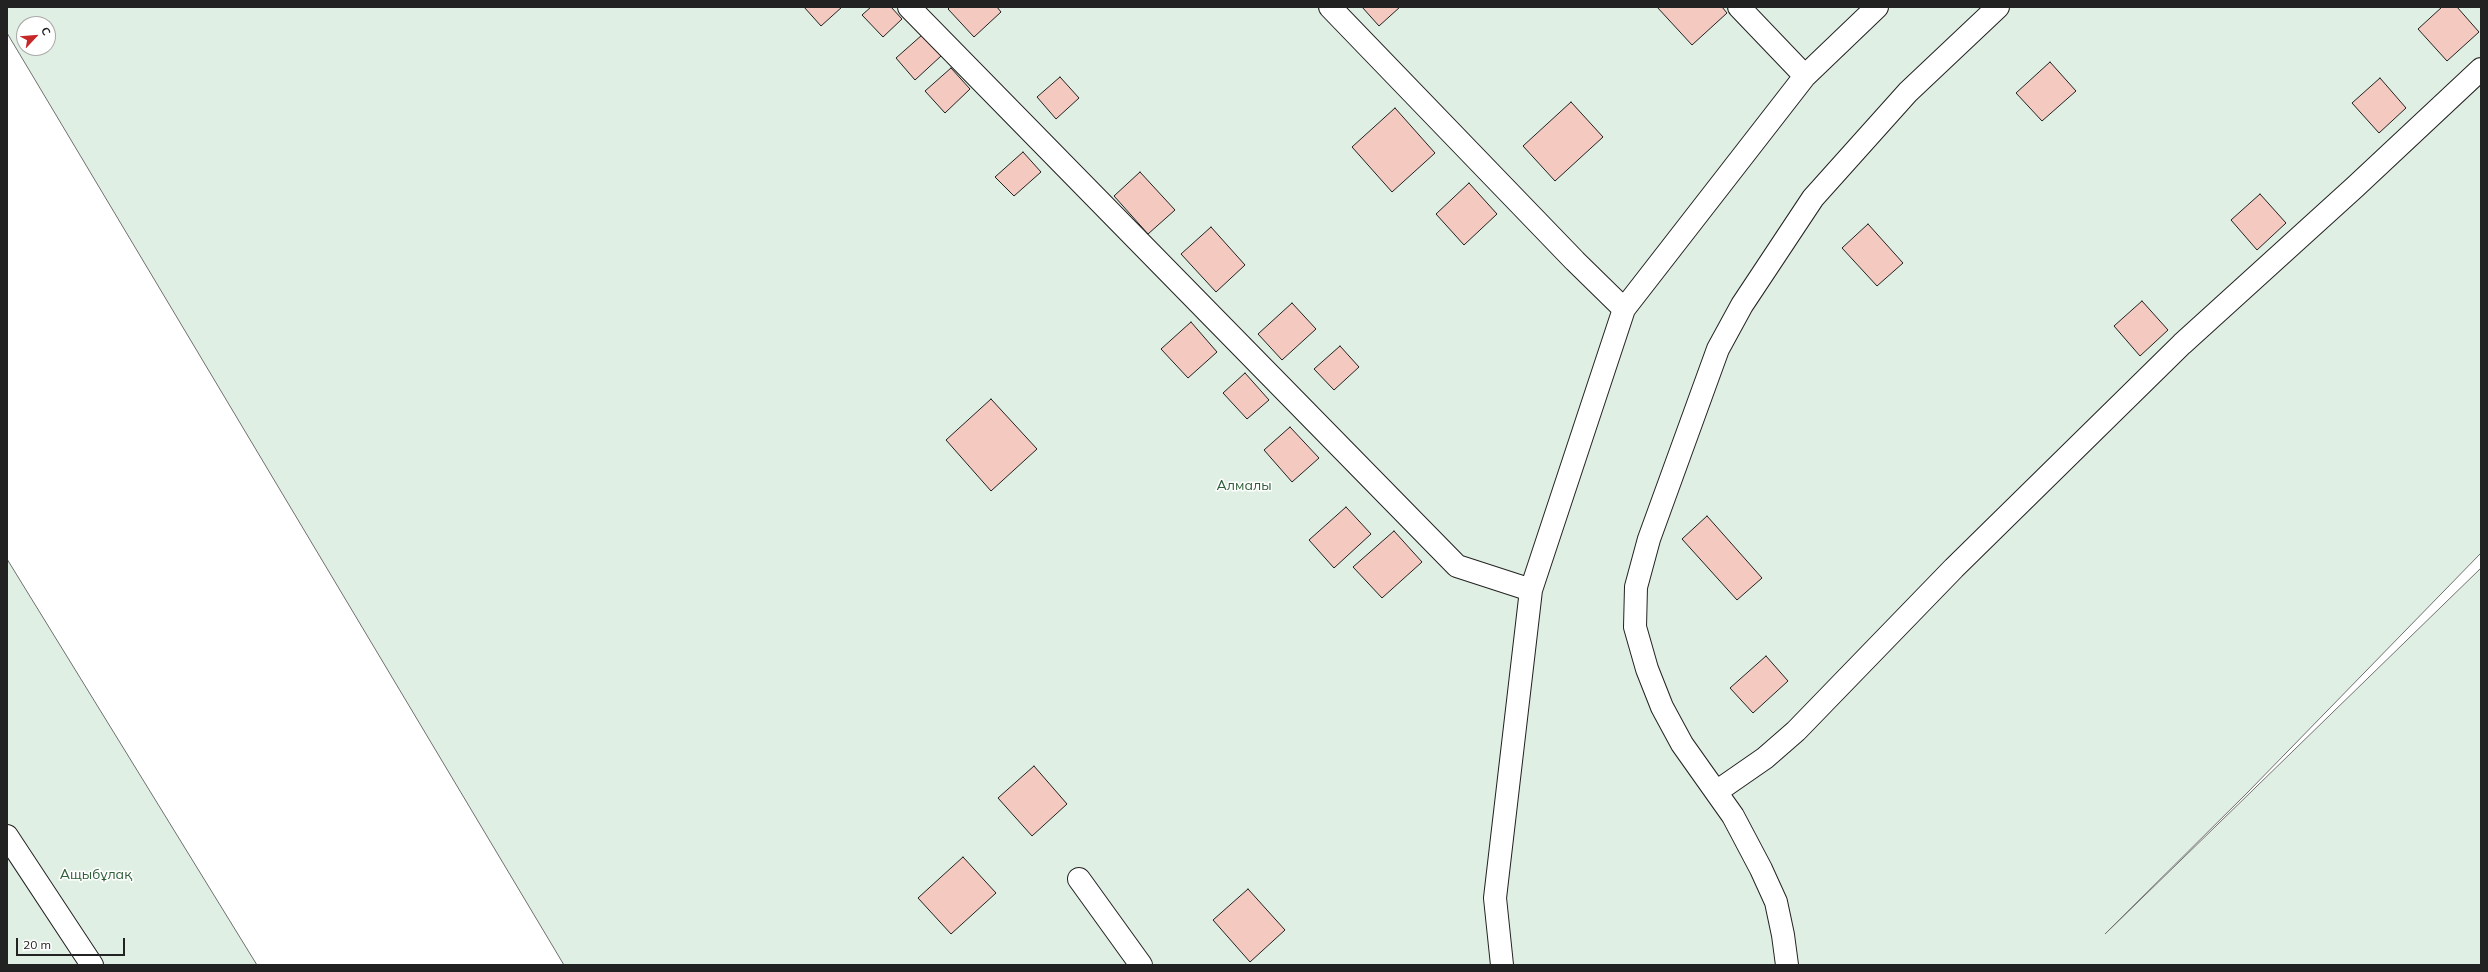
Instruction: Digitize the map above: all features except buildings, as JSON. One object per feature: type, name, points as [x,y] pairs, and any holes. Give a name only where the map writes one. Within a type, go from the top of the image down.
[{"type":"street","points":[[909,7],[1457,566],[1531,590]]},
{"type":"street","points":[[1330,7],[1575,261],[1624,309]]},
{"type":"street","points":[[1739,7],[1805,76]]},
{"type":"street","points":[[1502,965],[1495,898],[1531,590],[1624,309],[1805,76],[1877,7]]},
{"type":"street","points":[[1787,965],[1783,935],[1776,902],[1748,844],[1716,792],[1682,744],[1662,707],[1647,669],[1635,627],[1636,587],[1662,503],[1718,349],[1775,254],[1813,198],[1861,143],[1908,92],[1998,7]]},
{"type":"street","points":[[1716,792],[1765,758],[1796,732],[1954,568],[2176,349],[2350,192],[2481,69]]},
{"type":"street","points":[[7,836],[92,965]]},
{"type":"street","points":[[1079,879],[1141,965]]},
{"type":"green space","name":"Алмалы","points":[[7,7],[2481,7],[2481,553],[2248,792],[2105,934],[2481,568],[2481,965],[564,965],[21,56],[56,56],[56,16],[16,16],[16,48],[7,33]]},
{"type":"green space","name":"Ащыбұлақ","points":[[7,559],[257,965],[7,965]]}]
